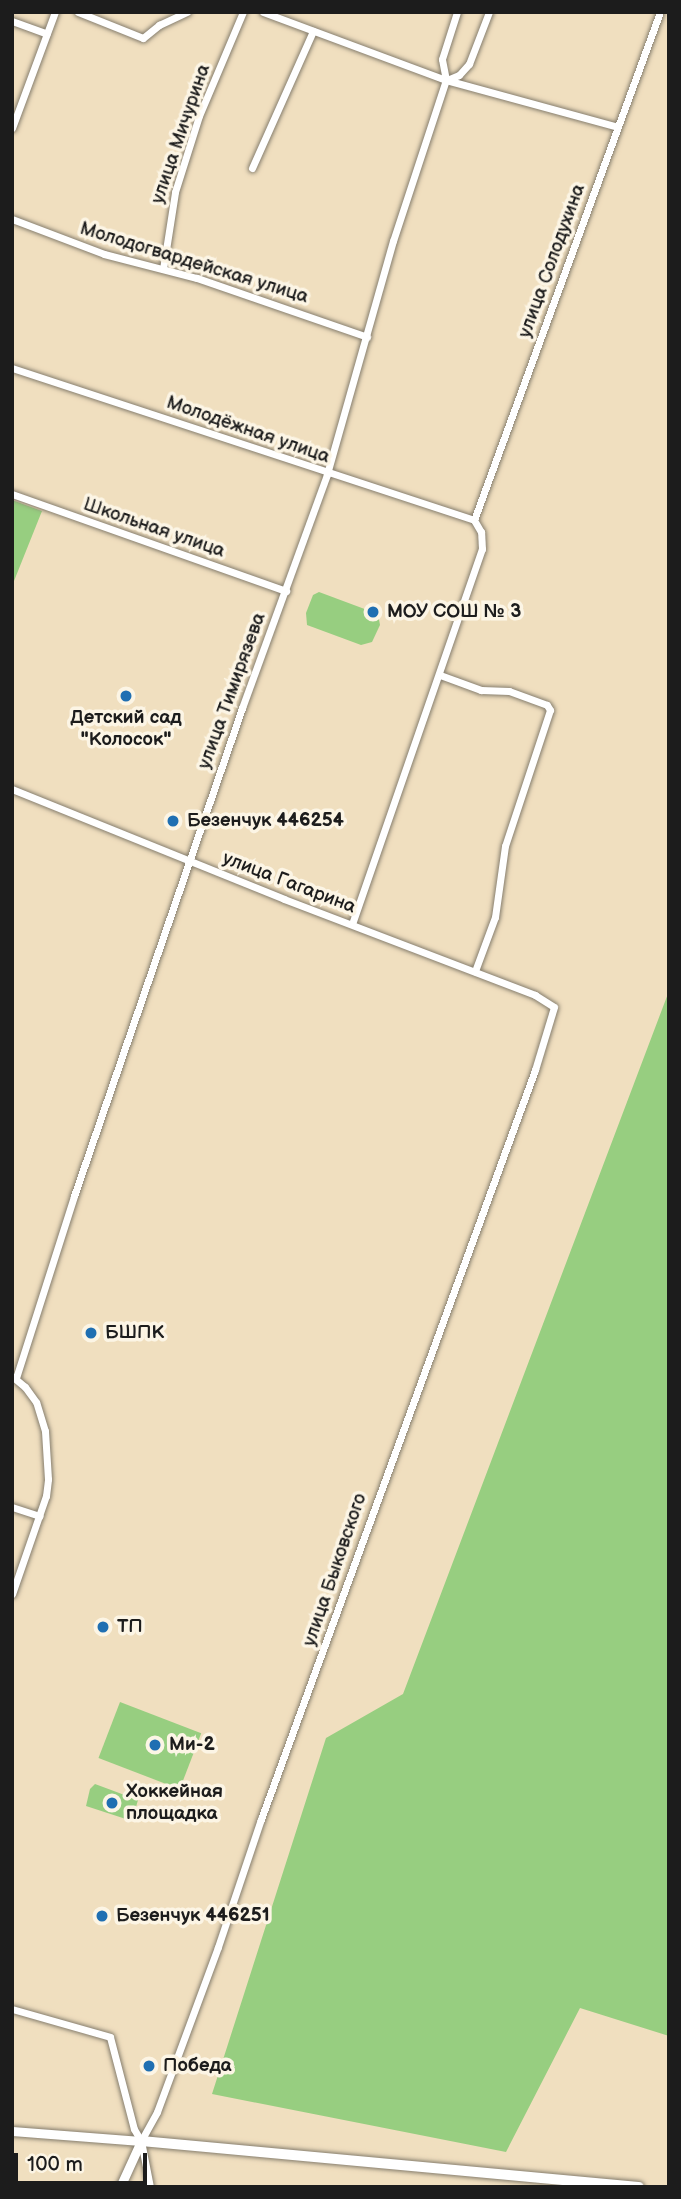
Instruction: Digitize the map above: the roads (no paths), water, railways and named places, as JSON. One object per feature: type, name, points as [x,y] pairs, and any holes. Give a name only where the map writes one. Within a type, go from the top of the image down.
[{"type":"main road","points":[[141,2141],[639,2187]]},
{"type":"street","points":[[12,128],[55,12]]},
{"type":"street","points":[[78,12],[143,38],[159,25],[187,12]]},
{"type":"street","name":"улица Мичурина","points":[[163,269],[175,192],[199,116],[243,12]]},
{"type":"street","points":[[263,12],[446,80],[618,127]]},
{"type":"street","name":"улица Тимирязева","points":[[14,1378],[74,1196],[327,474],[393,241],[446,80],[442,60],[457,12]]},
{"type":"street","points":[[446,80],[459,75],[469,64],[489,12]]},
{"type":"street","name":"улица Солодухина","points":[[474,520],[660,12]]},
{"type":"street","points":[[12,21],[47,34]]},
{"type":"street","points":[[252,168],[313,32]]},
{"type":"street","name":"Молодогвардейская улица","points":[[12,219],[104,254],[282,305],[367,337]]},
{"type":"street","name":"Молодёжная улица","points":[[12,368],[327,474],[474,520]]},
{"type":"street","name":"Школьная улица","points":[[12,494],[285,591]]},
{"type":"street","points":[[352,924],[482,549],[481,532],[474,520]]},
{"type":"street","points":[[440,675],[481,690],[509,691],[547,705],[550,710],[505,846],[495,917],[475,971]]},
{"type":"street","name":"улица Гагарина","points":[[12,789],[535,995],[554,1007]]},
{"type":"street","name":"улица Быковского","points":[[141,2141],[157,2112],[208,1972],[261,1819],[535,1070],[554,1007]]},
{"type":"street","points":[[12,1594],[40,1516],[48,1479],[45,1431],[36,1402],[14,1378]]},
{"type":"street","points":[[12,1507],[40,1516]]},
{"type":"street","points":[[12,2010],[35,2017],[48,2017],[110,2037],[134,2129],[141,2141],[150,2187]]},
{"type":"street","points":[[12,2131],[141,2141]]},
{"type":"street","points":[[120,2187],[141,2141]]},
{"type":"place","name":"МОУ СОШ № 3","points":[[373,612]]},
{"type":"place","name":"Детский сад \"Колосок\"","points":[[126,696]]},
{"type":"place","name":"Безенчук 446254","points":[[173,821]]},
{"type":"place","name":"БШПК","points":[[91,1333]]},
{"type":"place","name":"ТП","points":[[103,1627]]},
{"type":"place","name":"Ми-2","points":[[155,1745]]},
{"type":"place","name":"Хоккейная площадка","points":[[112,1803]]},
{"type":"place","name":"Безенчук 446251","points":[[102,1916]]},
{"type":"place","name":"Победа","points":[[149,2066]]}]
